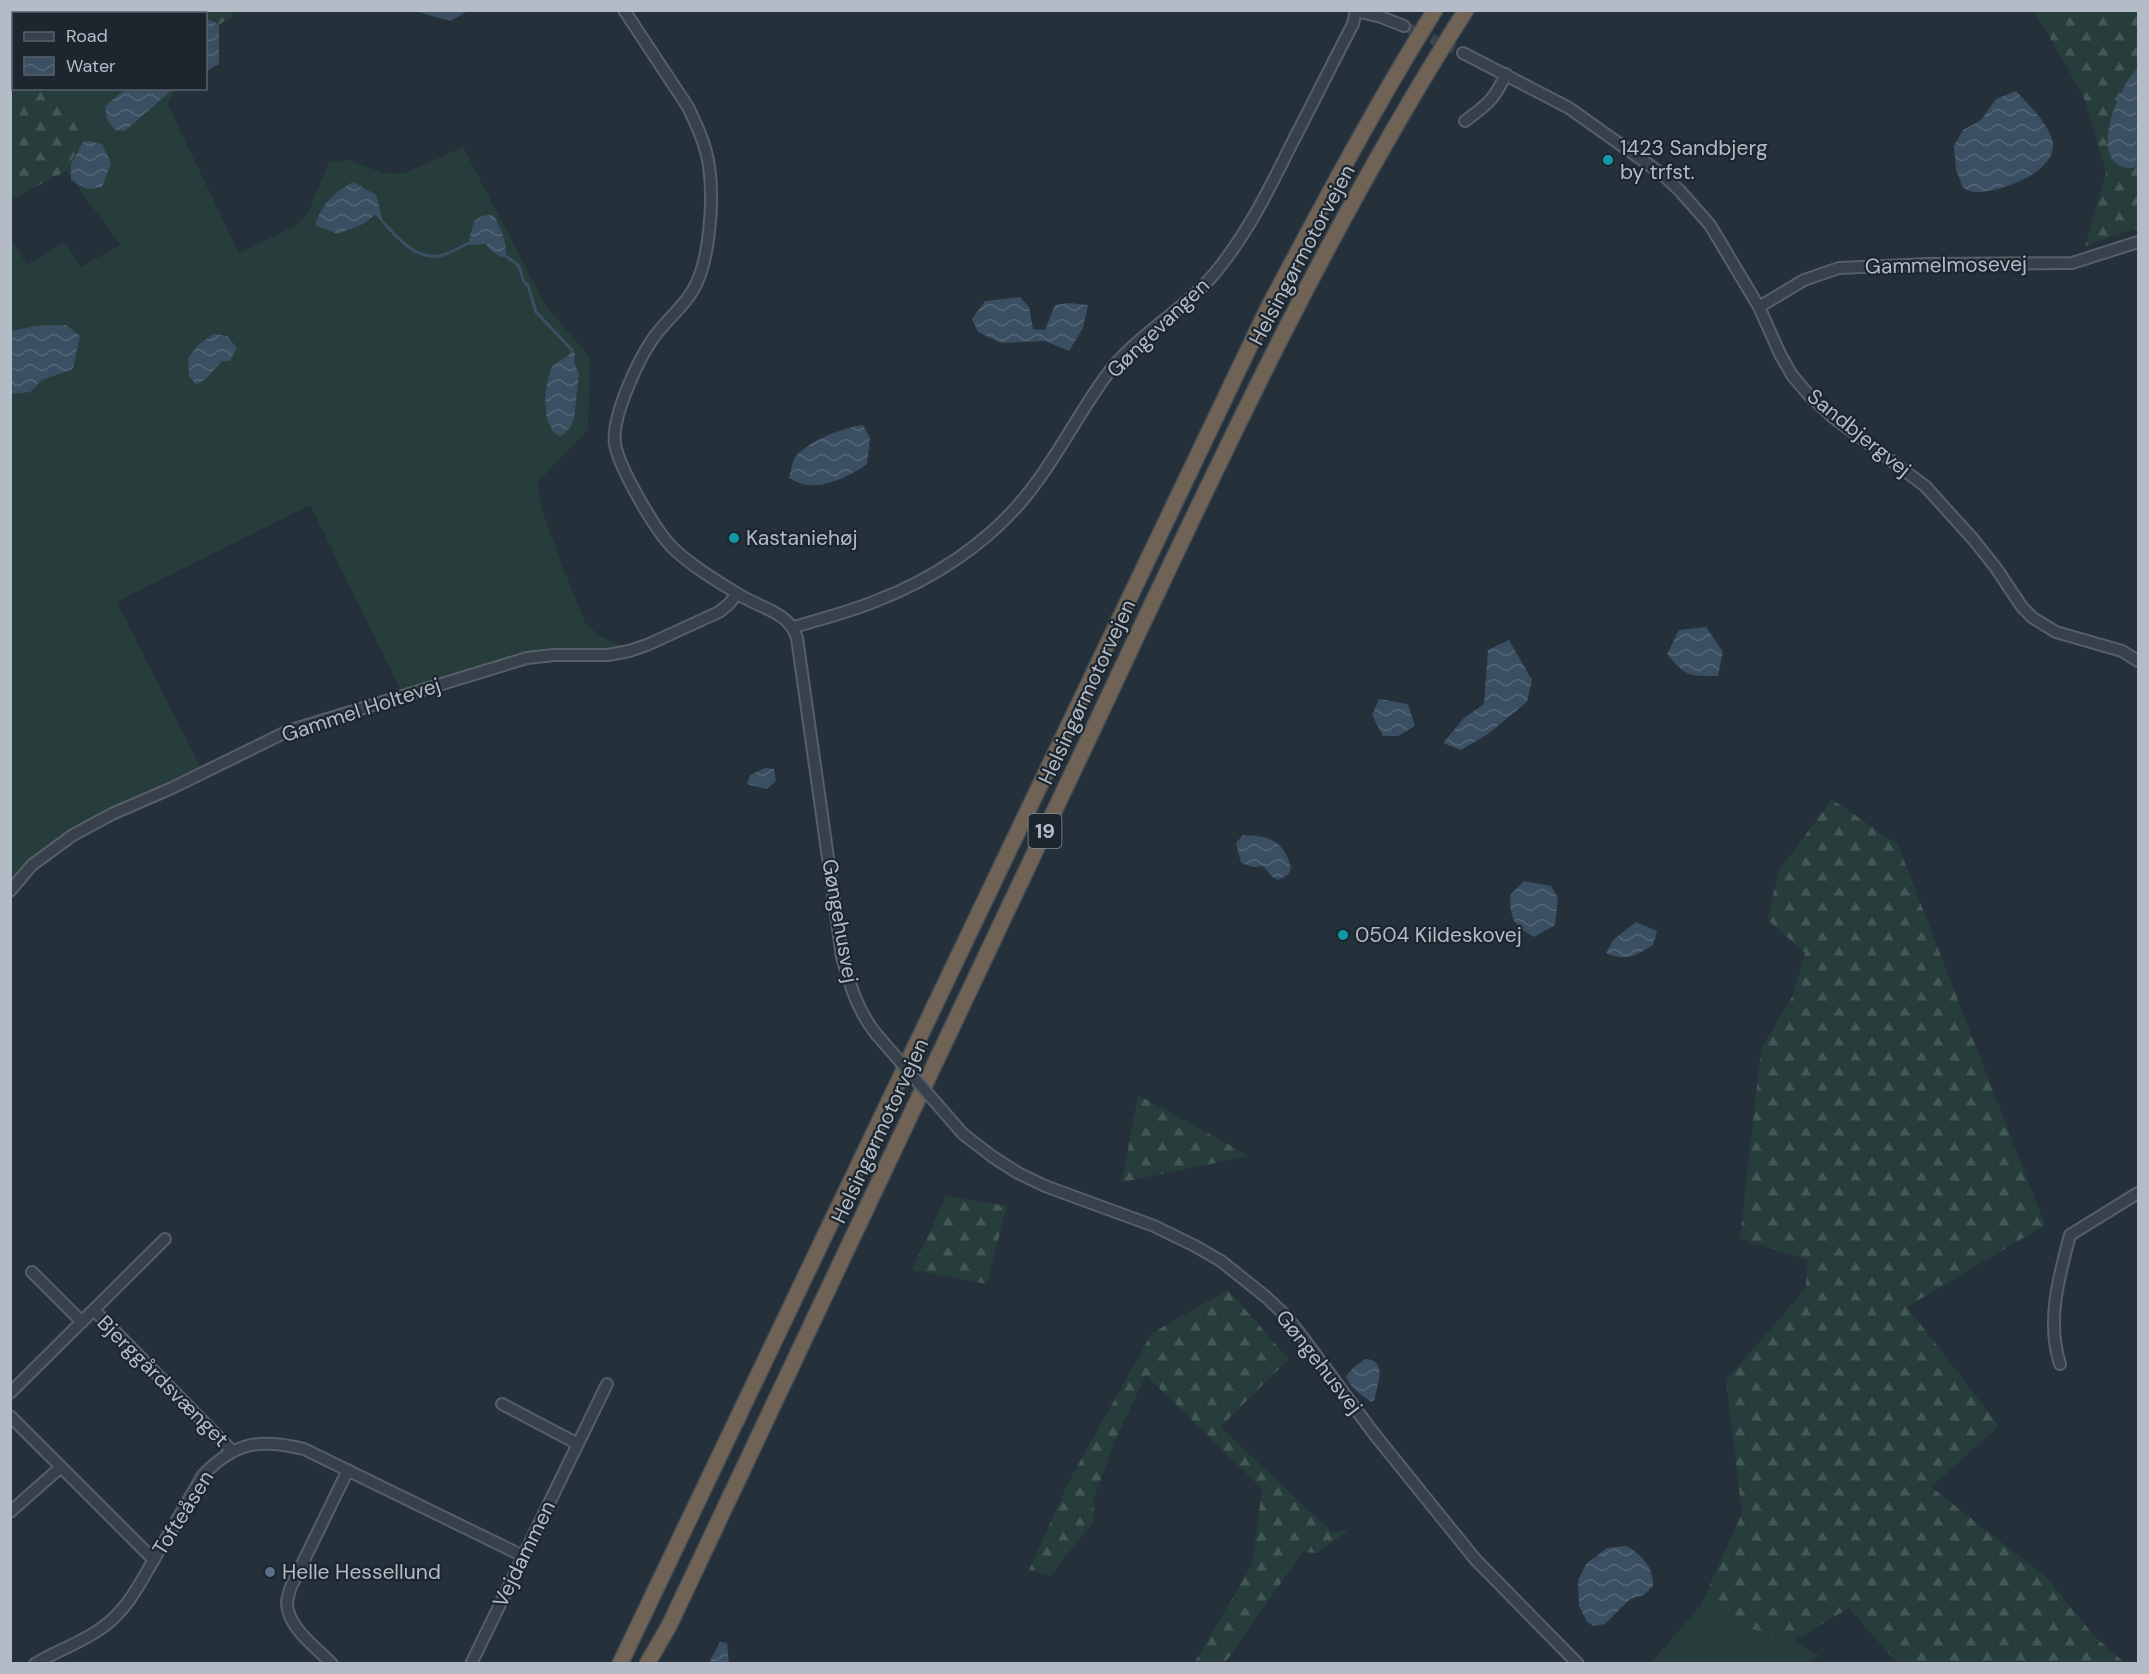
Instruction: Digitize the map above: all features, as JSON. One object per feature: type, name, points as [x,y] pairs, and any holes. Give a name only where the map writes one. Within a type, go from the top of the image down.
[{"type":"highway","name":"Helsingørmotorvejen","points":[[620,1664],[1269,306],[1343,166],[1436,10]]},
{"type":"highway","name":"Helsingørmotorvejen","points":[[647,1664],[669,1626],[1157,593],[1280,340],[1368,172],[1466,10]]},
{"type":"highway","points":[[656,1664],[669,1626]]},
{"type":"street","points":[[624,10],[688,107],[703,140],[711,183],[707,252],[702,273],[692,292],[657,333],[644,354],[624,398],[614,435],[615,444],[625,472],[659,531],[673,549],[737,594],[782,616],[794,627]]},
{"type":"street","points":[[1356,11],[1404,26]]},
{"type":"street","name":"Gøngevangen","points":[[794,627],[875,602],[912,586],[948,565],[983,539],[1020,503],[1053,459],[1114,366],[1189,299],[1213,275],[1236,246],[1259,208],[1353,24],[1356,11]]},
{"type":"street","name":"Sandbjergvej","points":[[1463,53],[1569,108],[1656,169],[1710,225],[1760,307],[1780,354],[1792,375],[1808,394],[1834,418],[1925,486],[1973,539],[2022,607],[2033,618],[2056,632],[2122,651],[2139,661]]},
{"type":"street","points":[[1465,121],[1490,103],[1506,74]]},
{"type":"street","name":"Gammelmosevej","points":[[1760,307],[1804,280],[1839,268],[1929,264],[2072,263],[2139,242]]},
{"type":"street","name":"Gammel Holtevej","points":[[10,891],[32,865],[73,836],[112,814],[172,788],[288,731],[527,658],[554,655],[608,655],[628,651],[647,645],[719,612],[737,594]]},
{"type":"street","name":"Gøngehusvej","points":[[794,627],[842,957],[850,988],[877,1035],[963,1134],[993,1157],[1045,1186],[1154,1226],[1185,1241],[1221,1261],[1266,1297],[1301,1335],[1375,1435],[1475,1559],[1578,1664]]},
{"type":"street","points":[[2060,1364],[2053,1344],[2056,1287],[2070,1235],[2139,1193]]},
{"type":"street","name":"Bjerggårdsvænget","points":[[10,1394],[165,1239]]},
{"type":"street","name":"Bjerggårdsvænget","points":[[32,1272],[82,1322]]},
{"type":"street","name":"Bjerggårdsvænget","points":[[94,1310],[232,1451]]},
{"type":"street","name":"Vejdammen","points":[[471,1664],[606,1384]]},
{"type":"street","points":[[502,1404],[578,1444]]},
{"type":"street","points":[[10,1416],[154,1560]]},
{"type":"street","name":"Tofteåsen","points":[[34,1664],[103,1628],[121,1612],[137,1590],[203,1475],[217,1461],[232,1451],[255,1444],[278,1443],[303,1449],[523,1556]]},
{"type":"street","points":[[10,1512],[61,1467]]},
{"type":"street","points":[[332,1664],[299,1630],[289,1616],[287,1603],[290,1589],[348,1470]]},
{"type":"green space","points":[[118,10],[232,10],[233,16],[219,25],[207,19],[207,12],[114,12]]},
{"type":"green space","points":[[2033,11],[2138,11],[2138,228],[2085,246],[2106,172],[2084,98]]},
{"type":"green space","points":[[12,56],[12,90],[59,90],[83,140],[66,171],[11,200],[10,57]]},
{"type":"green space","points":[[59,90],[175,90],[168,105],[239,253],[294,226],[307,215],[329,162],[348,160],[384,173],[403,174],[463,147],[545,304],[590,358],[588,429],[538,482],[541,507],[586,624],[599,635],[621,646],[607,650],[556,649],[528,653],[400,689],[310,505],[117,602],[201,768],[101,813],[26,862],[11,882],[10,237],[27,265],[65,242],[81,267],[120,245],[66,171],[83,140]]},
{"type":"green space","points":[[10,611],[27,640],[11,652],[10,652]]},
{"type":"green space","points":[[1832,799],[1898,845],[2045,1225],[1907,1307],[1999,1426],[1931,1487],[2047,1578],[2093,1635],[2125,1663],[1897,1663],[1849,1608],[1787,1645],[1701,1605],[1742,1513],[1726,1380],[1806,1288],[1807,1260],[1740,1238],[1761,1049],[1793,995],[1805,953],[1768,920],[1778,872]]},
{"type":"green space","points":[[1138,1095],[1250,1156],[1122,1182]]},
{"type":"green space","points":[[946,1196],[1007,1206],[987,1284],[912,1270]]},
{"type":"green space","points":[[1228,1290],[1289,1359],[1220,1427],[1333,1533],[1350,1529],[1318,1553],[1302,1552],[1225,1663],[1194,1663],[1252,1565],[1262,1489],[1146,1375],[1117,1436],[1094,1498],[1093,1522],[1050,1576],[1029,1570],[1068,1483],[1152,1333]]},
{"type":"green space","points":[[1701,1605],[1787,1645],[1794,1641],[1819,1655],[1812,1663],[1650,1664]]},
{"type":"water","points":[[415,11],[468,11],[450,21]]},
{"type":"water","points":[[207,19],[219,25],[219,64],[207,70]]},
{"type":"water","points":[[2138,68],[2138,165],[2128,168],[2117,164],[2110,156],[2109,130],[2112,115],[2124,87]]},
{"type":"water","points":[[125,90],[172,90],[125,131],[115,130],[107,119],[105,106]]},
{"type":"water","points":[[2016,91],[2048,130],[2053,144],[2051,154],[2036,172],[2011,185],[1974,192],[1963,188],[1956,170],[1954,146],[1963,130],[1981,120],[1996,99]]},
{"type":"water","points":[[83,142],[102,144],[111,163],[102,187],[87,189],[71,180],[71,164]]},
{"type":"water","points":[[353,182],[376,195],[383,222],[375,215],[363,224],[338,234],[315,225],[329,200]]},
{"type":"water","points":[[493,215],[503,235],[506,256],[501,257],[489,249],[486,244],[470,245],[469,240],[474,221],[482,216]]},
{"type":"water","points":[[1020,297],[1029,307],[1033,329],[1045,330],[1055,305],[1069,303],[1088,305],[1083,328],[1069,351],[1045,341],[1001,343],[978,332],[972,319],[985,301]]},
{"type":"water","points":[[66,325],[80,336],[73,369],[42,380],[30,392],[11,394],[11,331],[35,326]]},
{"type":"water","points":[[214,334],[227,336],[237,348],[230,361],[222,361],[206,379],[196,385],[189,376],[188,358],[199,344]]},
{"type":"water","points":[[572,350],[579,373],[574,419],[570,428],[561,436],[554,433],[547,420],[545,399],[547,382],[552,367],[567,357]]},
{"type":"water","points":[[863,425],[870,438],[867,464],[845,477],[818,485],[802,484],[789,478],[794,460],[803,450],[828,436]]},
{"type":"water","points":[[1706,627],[1723,652],[1718,676],[1689,674],[1667,654],[1679,630]]},
{"type":"water","points":[[1509,640],[1532,680],[1527,702],[1488,734],[1461,750],[1443,743],[1464,718],[1484,704],[1488,650]]},
{"type":"water","points":[[1379,699],[1408,704],[1415,726],[1398,736],[1383,736],[1372,715]]},
{"type":"water","points":[[765,768],[774,769],[776,781],[766,789],[747,784],[750,775]]},
{"type":"water","points":[[1243,835],[1268,838],[1279,845],[1288,858],[1291,867],[1289,874],[1278,880],[1271,876],[1263,866],[1253,867],[1241,863],[1236,843]]},
{"type":"water","points":[[1524,881],[1551,886],[1558,898],[1555,925],[1534,937],[1522,929],[1512,916],[1510,895]]},
{"type":"water","points":[[1636,922],[1657,931],[1653,945],[1625,957],[1606,953],[1613,940]]},
{"type":"water","points":[[1366,1359],[1377,1364],[1380,1374],[1375,1399],[1372,1402],[1353,1388],[1346,1376]]},
{"type":"water","points":[[1626,1546],[1646,1562],[1653,1579],[1653,1586],[1644,1595],[1630,1599],[1605,1624],[1594,1626],[1587,1622],[1579,1606],[1578,1580],[1587,1563],[1607,1548]]},
{"type":"water","points":[[720,1642],[727,1643],[729,1663],[709,1663]]},
{"type":"waterway","points":[[383,222],[407,246],[430,256],[450,253],[469,243]]},
{"type":"waterway","points":[[506,256],[519,266],[536,312],[572,350]]},
{"type":"tunnel","points":[[1404,26],[1463,53]]},
{"type":"place","name":"1423 Sandbjerg by trfst.","points":[[1608,160]]},
{"type":"place","name":"Kastaniehøj","points":[[734,538]]},
{"type":"place","name":"0504 Kildeskovej","points":[[1343,935]]},
{"type":"place","name":"Helle Hessellund","points":[[270,1572]]}]
